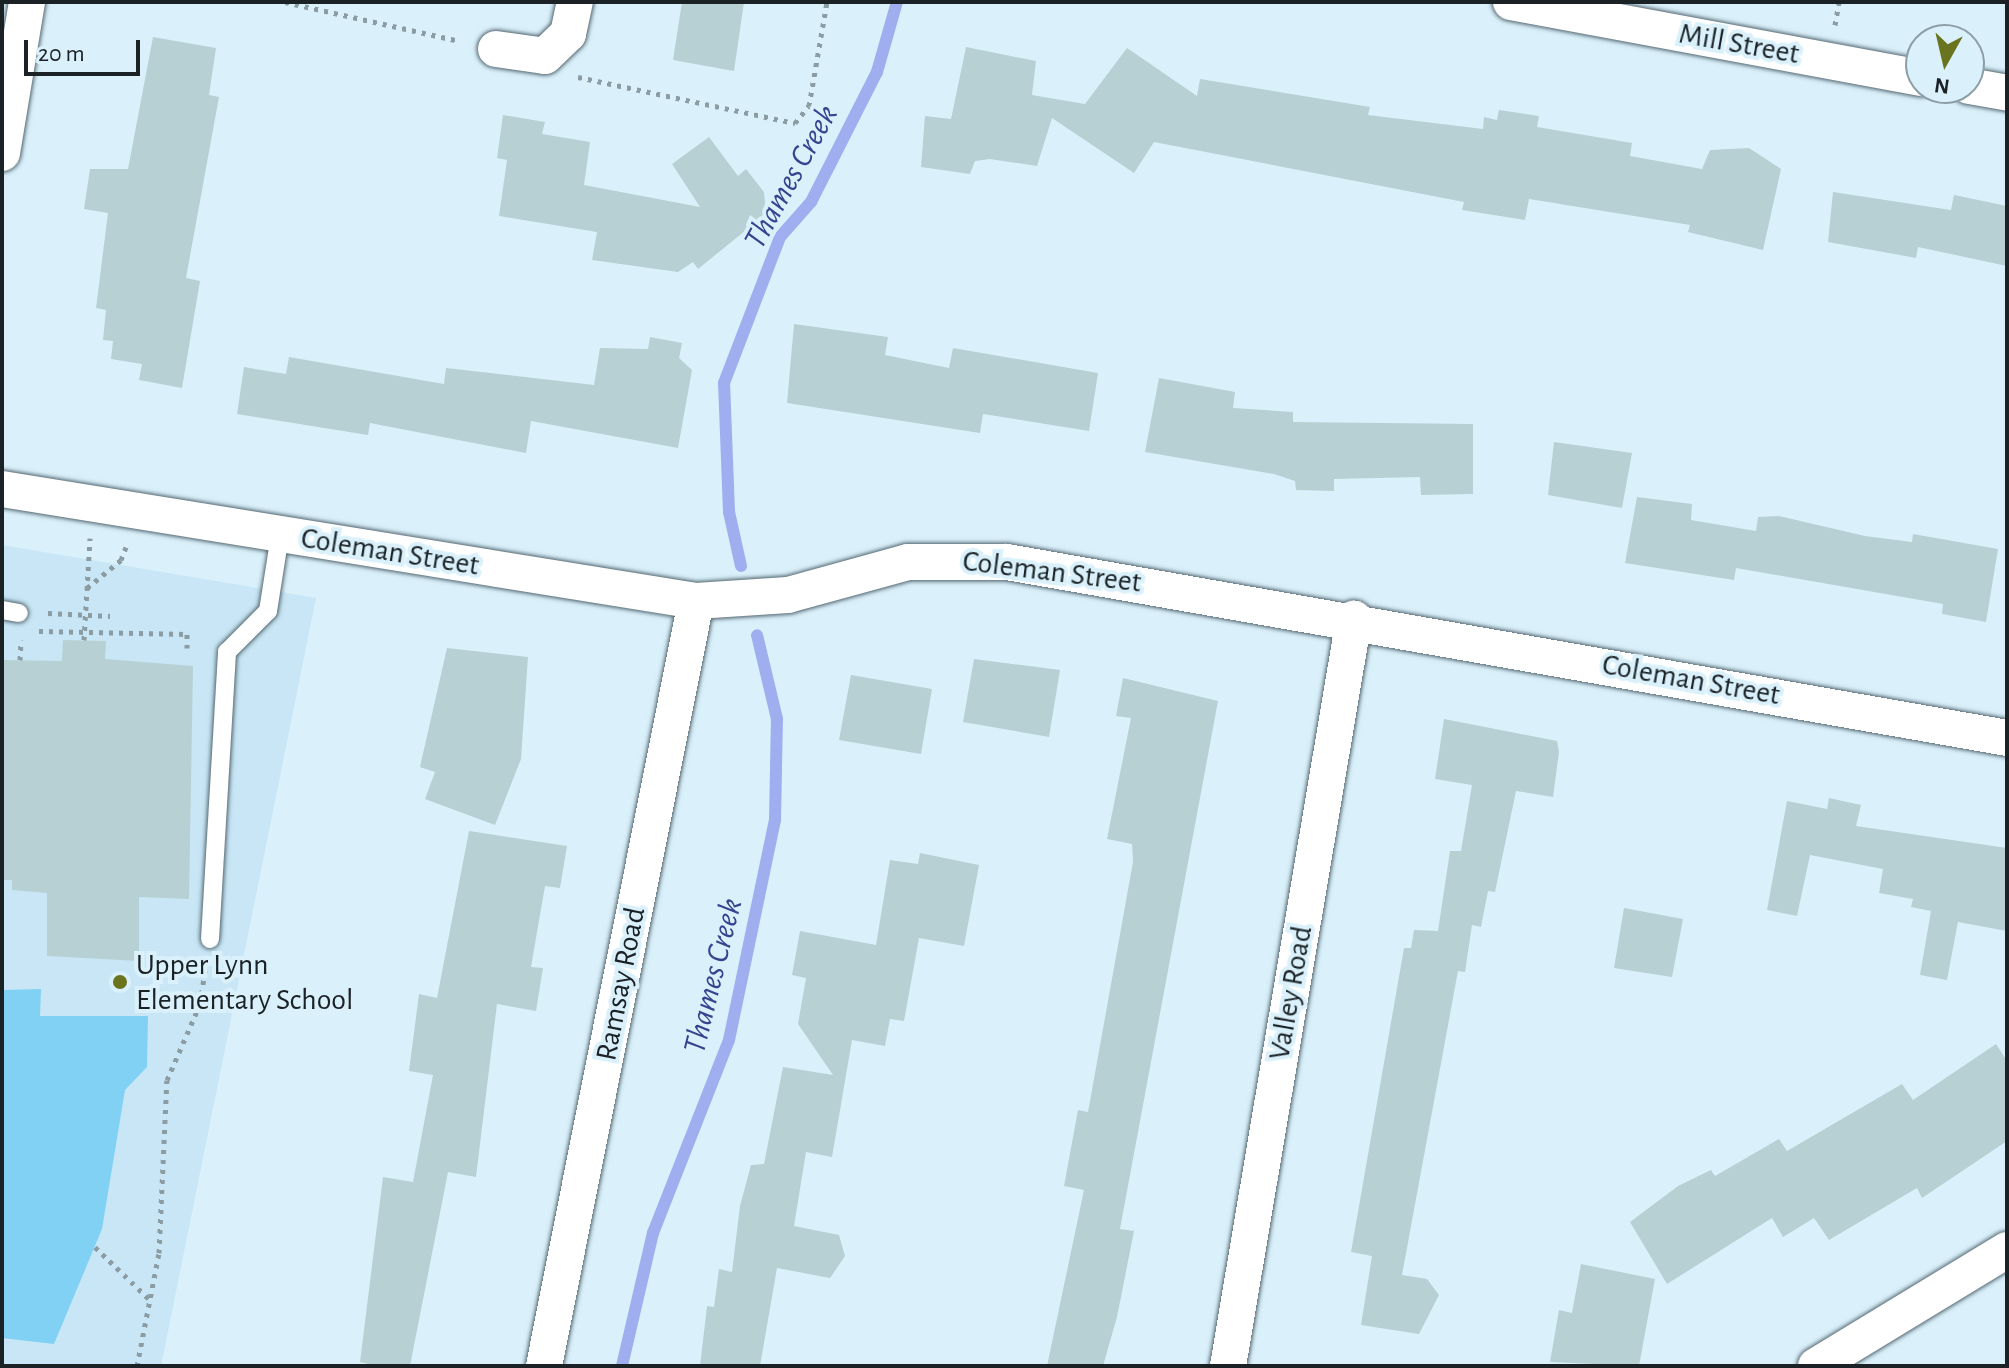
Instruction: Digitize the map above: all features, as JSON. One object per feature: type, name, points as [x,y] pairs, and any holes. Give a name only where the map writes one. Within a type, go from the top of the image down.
[{"type":"street","points":[[2,153],[27,2]]},
{"type":"street","points":[[496,49],[545,56],[568,34],[575,2]]},
{"type":"street","name":"Mill Street","points":[[1511,2],[1905,75]]},
{"type":"street","points":[[1985,89],[2007,93]]},
{"type":"street","name":"Coleman Street","points":[[2,489],[696,601],[756,600],[908,562],[957,559],[1114,577],[2007,738]]},
{"type":"street","name":"Ramsay Road","points":[[544,1366],[696,601]]},
{"type":"street","name":"Valley Road","points":[[1228,1366],[1354,619]]},
{"type":"street","points":[[1816,1366],[2007,1250]]},
{"type":"lane","points":[[210,939],[227,652],[268,611],[280,535]]},
{"type":"path","points":[[285,2],[496,49]]},
{"type":"path","points":[[545,56],[577,77],[644,97],[795,123],[809,106],[827,2]]},
{"type":"path","points":[[84,640],[86,588],[96,506]]},
{"type":"path","points":[[86,588],[121,560],[128,542]]},
{"type":"path","points":[[10,612],[85,612],[110,616]]},
{"type":"path","points":[[20,660],[21,631],[187,634],[187,648]]},
{"type":"path","points":[[137,1366],[150,1299],[167,1080],[200,1004],[210,939]]},
{"type":"path","points":[[95,1247],[150,1299]]},
{"type":"shaded area","name":"Upper Lynn Elementary School","points":[[2,545],[316,598],[161,1366],[2,1366]]},
{"type":"shaded area","points":[[41,989],[40,1016],[148,1016],[147,1067],[125,1090],[102,1229],[54,1344],[2,1338],[2,990]]},
{"type":"building","points":[[682,2],[744,2],[734,71],[673,60]]},
{"type":"building","points":[[153,37],[216,48],[209,95],[219,97],[186,278],[200,281],[182,388],[139,380],[142,364],[111,359],[113,341],[103,340],[106,310],[96,308],[108,213],[84,209],[90,169],[128,169]]},
{"type":"building","points":[[966,47],[1036,61],[1032,95],[1085,104],[1127,48],[1197,96],[1200,79],[1370,107],[1368,115],[1483,129],[1484,117],[1497,120],[1499,110],[1539,116],[1537,127],[1632,143],[1630,156],[1702,169],[1710,150],[1749,148],[1781,169],[1763,250],[1688,232],[1690,225],[1529,199],[1525,220],[1462,210],[1464,202],[1154,142],[1134,173],[1052,118],[1037,166],[990,159],[975,161],[970,174],[921,167],[925,116],[951,119]]},
{"type":"building","points":[[503,115],[545,122],[542,134],[590,142],[584,185],[700,207],[672,164],[709,137],[738,176],[746,169],[764,192],[766,214],[698,269],[693,262],[678,272],[592,260],[597,232],[499,216],[507,160],[497,158]]},
{"type":"building","points":[[1833,192],[1951,210],[1954,195],[2007,206],[2007,266],[1918,247],[1916,258],[1828,242]]},
{"type":"building","points":[[794,324],[888,337],[885,355],[949,368],[953,348],[1098,373],[1089,431],[983,414],[980,433],[787,403]]},
{"type":"building","points":[[650,337],[682,343],[679,358],[692,370],[678,448],[531,421],[526,453],[370,423],[368,435],[237,414],[244,367],[286,374],[289,357],[444,384],[446,368],[594,385],[600,348],[648,349]]},
{"type":"building","points":[[1159,378],[1235,392],[1233,408],[1293,412],[1293,422],[1473,424],[1473,494],[1421,495],[1420,477],[1334,479],[1334,491],[1296,490],[1295,481],[1274,474],[1145,452]]},
{"type":"building","points":[[1554,442],[1632,453],[1622,508],[1548,495]]},
{"type":"building","points":[[1637,497],[1692,504],[1691,520],[1756,531],[1758,517],[1779,516],[1865,536],[1912,542],[1913,534],[1998,549],[1986,622],[1942,614],[1943,604],[1736,568],[1734,580],[1625,563]]},
{"type":"building","points":[[63,640],[106,641],[105,659],[193,666],[189,899],[139,897],[139,961],[47,956],[47,893],[12,890],[12,880],[2,880],[2,660],[62,661]]},
{"type":"building","points":[[447,648],[528,657],[521,759],[495,825],[425,799],[435,772],[420,767]]},
{"type":"building","points":[[974,659],[1060,670],[1049,737],[963,722]]},
{"type":"building","points":[[851,675],[932,689],[921,754],[839,740]]},
{"type":"building","points":[[1123,678],[1218,701],[1120,1229],[1134,1231],[1117,1317],[1103,1366],[1047,1366],[1084,1190],[1064,1186],[1078,1110],[1088,1112],[1133,862],[1132,844],[1107,839],[1131,718],[1116,716]]},
{"type":"building","points":[[1444,719],[1557,741],[1559,752],[1553,797],[1516,791],[1495,892],[1488,891],[1481,927],[1472,925],[1465,972],[1458,971],[1402,1275],[1427,1279],[1439,1295],[1419,1334],[1361,1325],[1372,1256],[1351,1252],[1404,948],[1411,948],[1414,930],[1438,931],[1450,851],[1461,851],[1472,785],[1435,779]]},
{"type":"building","points":[[1829,798],[1861,805],[1856,826],[2007,848],[2007,931],[1958,922],[1947,980],[1920,975],[1931,911],[1911,907],[1913,899],[1879,893],[1883,869],[1810,855],[1797,916],[1767,910],[1787,801],[1827,809]]},
{"type":"building","points":[[469,831],[567,846],[560,888],[545,886],[531,967],[543,968],[536,1011],[497,1004],[476,1177],[448,1172],[410,1366],[377,1366],[360,1362],[383,1177],[413,1182],[433,1075],[409,1071],[419,994],[437,998]]},
{"type":"building","points":[[920,853],[979,865],[964,946],[919,938],[904,1021],[890,1019],[885,1046],[852,1040],[832,1157],[806,1152],[794,1226],[839,1235],[845,1256],[830,1278],[777,1268],[760,1366],[700,1366],[707,1306],[714,1307],[719,1269],[732,1272],[740,1206],[751,1165],[764,1164],[783,1067],[833,1075],[798,1024],[806,978],[792,975],[800,931],[876,945],[890,860],[918,864]]},
{"type":"building","points":[[1624,908],[1683,919],[1672,977],[1614,968]]},
{"type":"building","points":[[1996,1044],[2007,1061],[2007,1141],[1922,1198],[1917,1188],[1829,1240],[1814,1218],[1783,1237],[1772,1218],[1667,1284],[1630,1222],[1678,1186],[1711,1170],[1715,1176],[1779,1139],[1787,1151],[1902,1084],[1913,1100]]},
{"type":"building","points":[[1581,1264],[1655,1279],[1639,1366],[1550,1362],[1559,1310],[1572,1313]]},
{"type":"waterway","name":"Thames Creek","points":[[741,566],[729,512],[724,383],[780,237],[811,202],[877,72],[897,2]]},
{"type":"waterway","name":"Thames Creek","points":[[622,1366],[653,1233],[729,1040],[775,820],[777,719],[757,635]]},
{"type":"place","name":"Upper Lynn Elementary School","points":[[120,982]]}]
